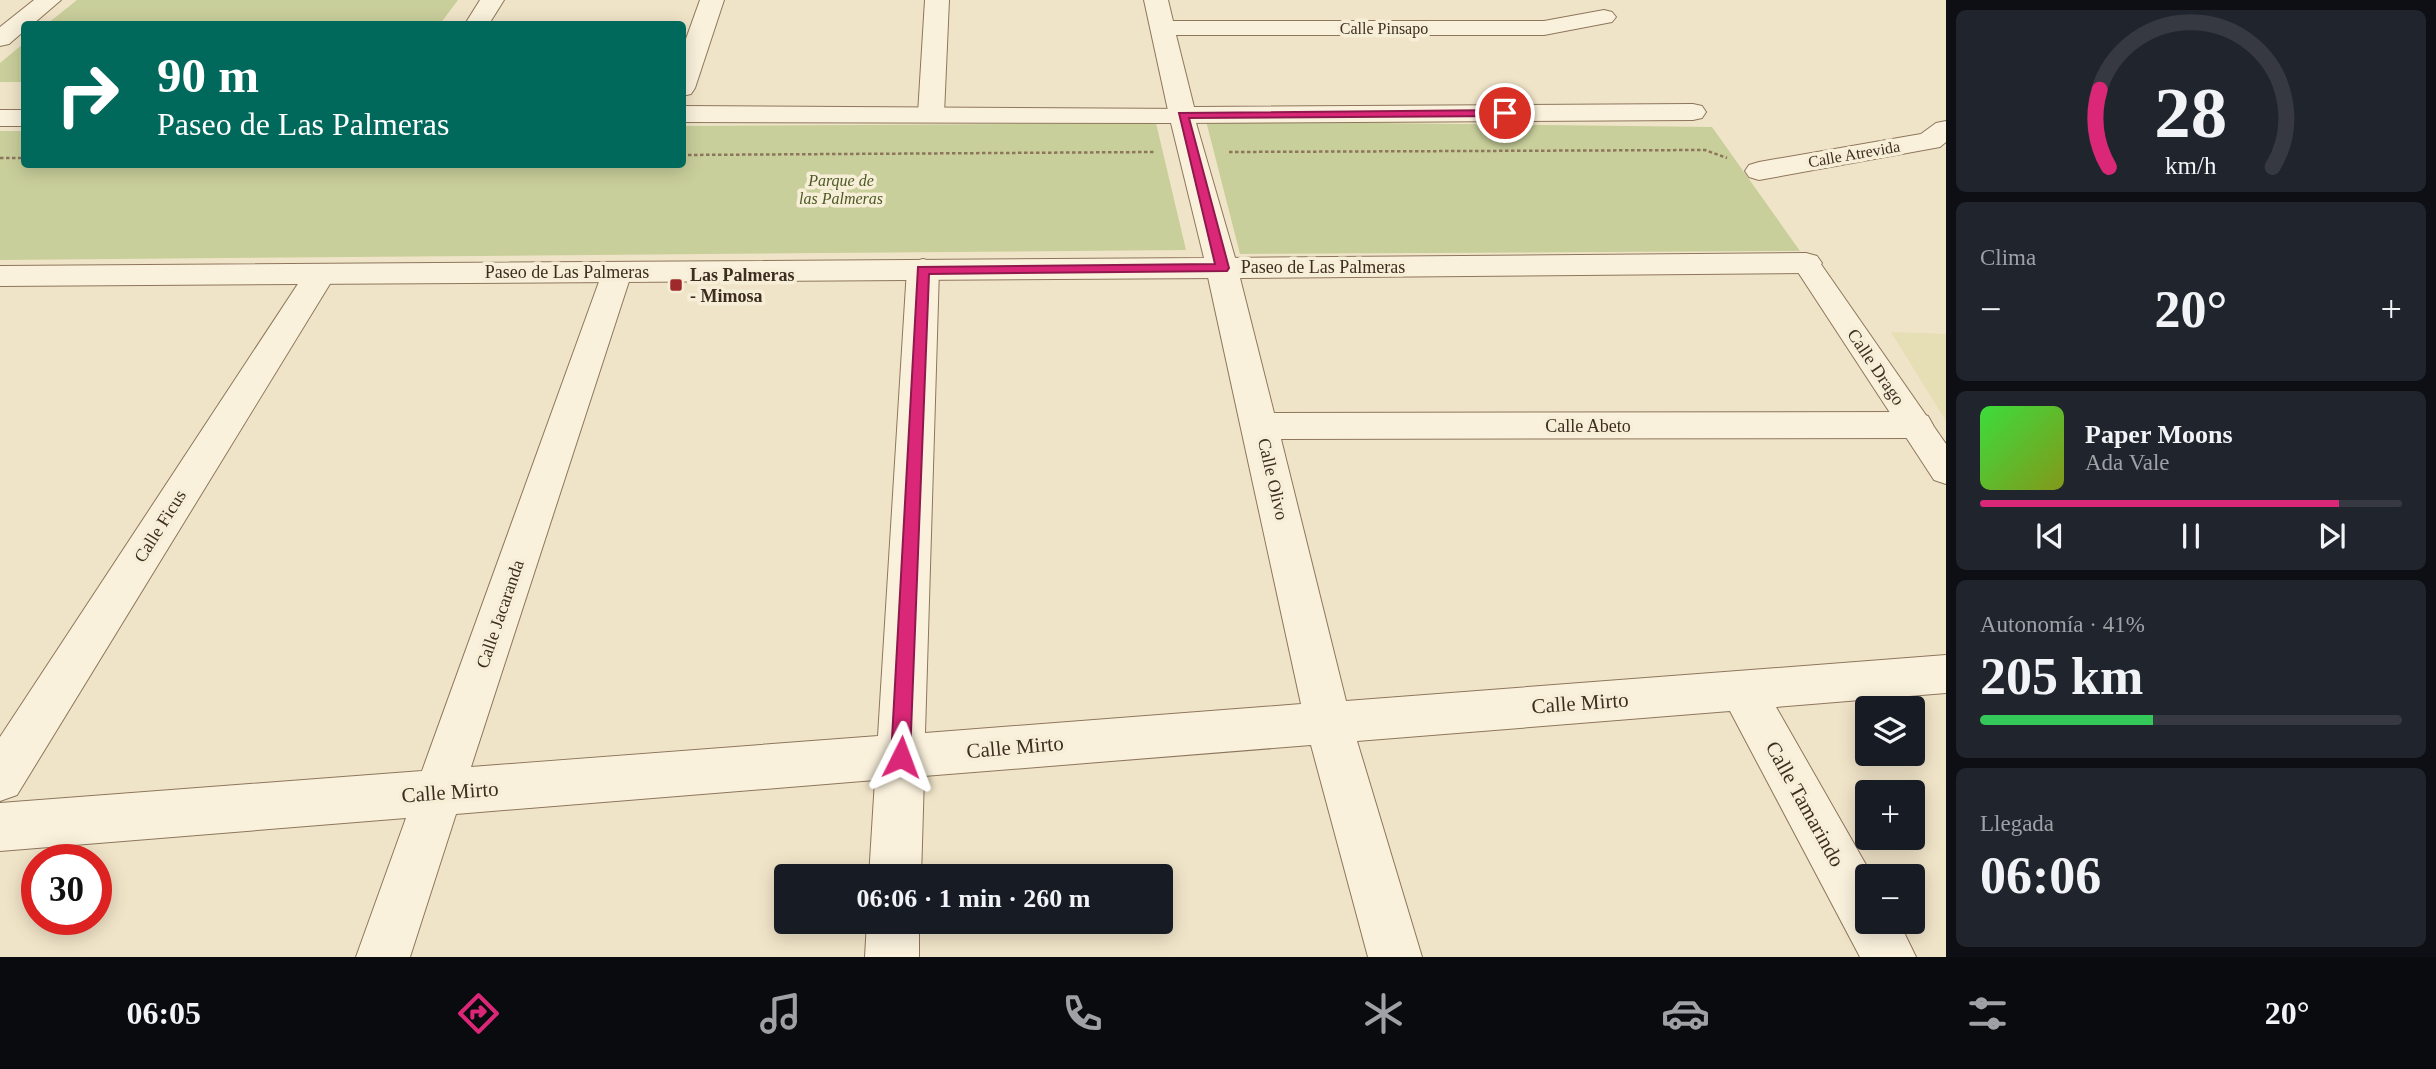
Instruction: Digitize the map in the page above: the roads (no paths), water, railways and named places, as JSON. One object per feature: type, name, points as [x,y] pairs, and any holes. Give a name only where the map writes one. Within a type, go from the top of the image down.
[{"type":"street","points":[[23,21],[50,0]]},
{"type":"street","points":[[479,21],[492,0]]},
{"type":"street","points":[[686,76],[712,0]]},
{"type":"street","points":[[931,114],[937,0]]},
{"type":"street","name":"Calle Olivo","points":[[1156,0],[1182,115],[1261,426],[1328,722],[1395,957]]},
{"type":"street","name":"Calle Pinsapo","points":[[1163,28],[1544,28],[1604,17]]},
{"type":"street","points":[[0,39],[21,23]]},
{"type":"street","points":[[686,114],[1693,112]]},
{"type":"street","points":[[0,118],[21,118]]},
{"type":"street","name":"Calle Atrevida","points":[[1759,171],[1930,141],[1946,130]]},
{"type":"street","name":"Paseo de Las Palmeras","points":[[0,275],[1806,263]]},
{"type":"street","name":"Calle Drago","points":[[1806,263],[1946,471]]},
{"type":"street","points":[[896,864],[923,270]]},
{"type":"street","name":"Calle Jacaranda","points":[[383,957],[617,272]]},
{"type":"street","name":"Calle Ficus","points":[[0,779],[320,274]]},
{"type":"street","name":"Calle Abeto","points":[[1261,426],[1915,425]]},
{"type":"street","name":"Calle Mirto","points":[[0,827],[1946,674]]},
{"type":"street","name":"Calle Tamarindo","points":[[1742,690],[1855,896]]},
{"type":"street","points":[[892,957],[893,934]]},
{"type":"street","name":"Calle Tamarindo","points":[[1876,934],[1889,957]]},
{"type":"place","name":"Las Palmeras - Mimosa","points":[[676,285]]},
{"type":"park label","name":"Parque de las Palmeras","points":[[841,189]]}]
